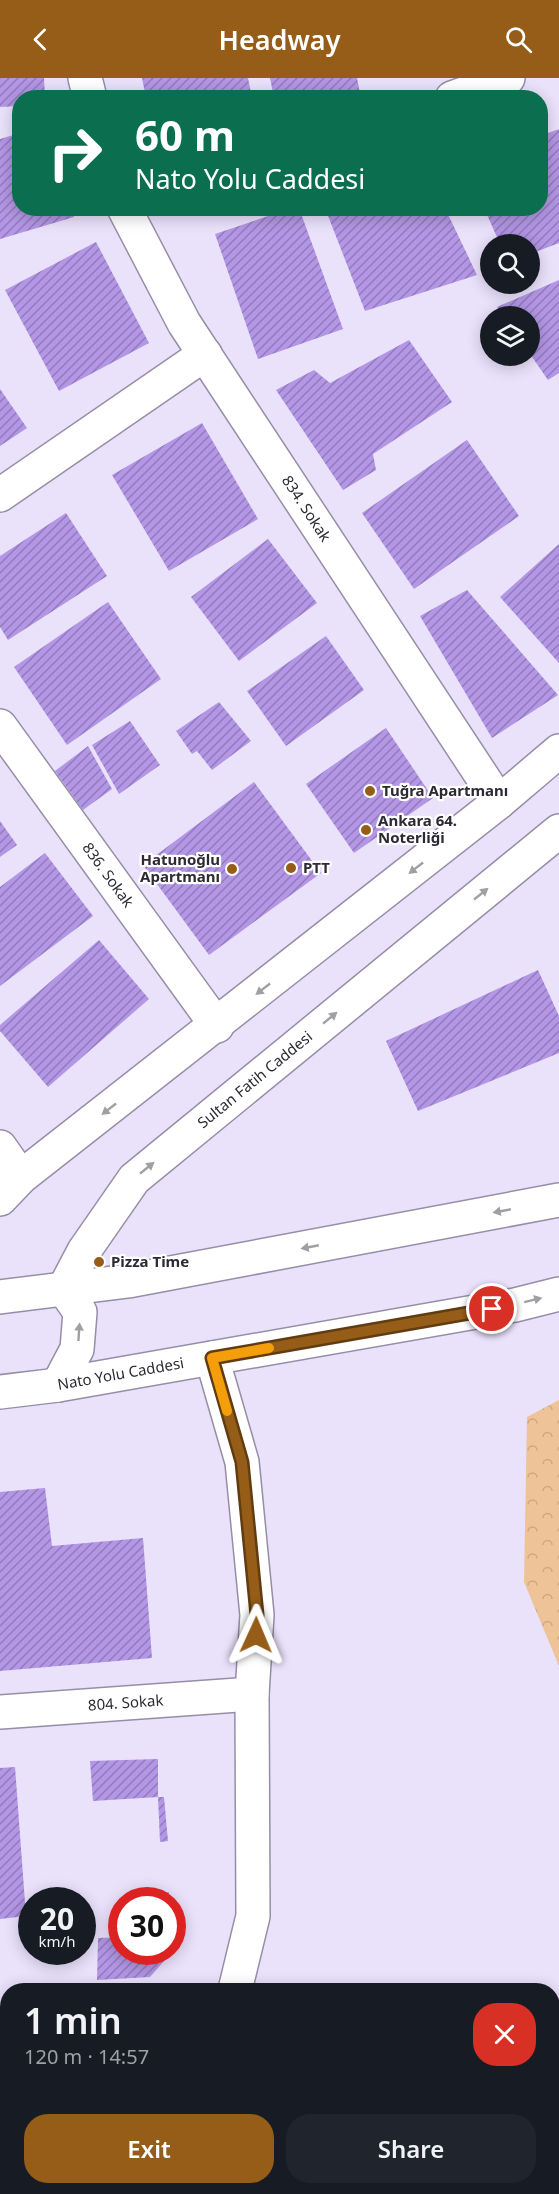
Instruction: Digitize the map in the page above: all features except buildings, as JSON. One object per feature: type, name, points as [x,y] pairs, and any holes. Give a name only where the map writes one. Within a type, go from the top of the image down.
[{"type":"main road","points":[[474,90],[508,78]]},
{"type":"main road","name":"834. Sokak","points":[[130,216],[184,323],[499,802]]},
{"type":"main road","points":[[0,495],[205,354]]},
{"type":"main road","name":"836. Sokak","points":[[0,726],[217,1026]]},
{"type":"main road","points":[[0,1147],[11,1188],[499,802],[559,751]]},
{"type":"main road","name":"Sultan Fatih Caddesi","points":[[64,1289],[84,1251],[134,1179],[559,831]]},
{"type":"main road","points":[[0,1297],[128,1281],[559,1200]]},
{"type":"main road","points":[[58,1385],[77,1349],[80,1312],[64,1289]]},
{"type":"main road","name":"Nato Yolu Caddesi","points":[[0,1392],[58,1385],[515,1305],[559,1294]]},
{"type":"main road","points":[[212,1358],[242,1462],[257,1615],[252,1694],[252,1916],[237,1983]]},
{"type":"main road","name":"804. Sokak","points":[[0,1712],[252,1694]]},
{"type":"green space","points":[[559,1400],[559,1666],[524,1582],[527,1417]]},
{"type":"slow traffic","points":[[227,1411],[212,1358],[269,1348]]},
{"type":"place","name":"Tuğra Apartmanı","points":[[370,791]]},
{"type":"place","name":"Ankara 64. Noterliği","points":[[366,830]]},
{"type":"place","name":"PTT","points":[[291,868]]},
{"type":"place","name":"Hatunoğlu Apartmanı","points":[[232,869]]},
{"type":"place","name":"Pizza Time","points":[[99,1262]]},
{"type":"route","points":[[256,1635],[257,1615],[242,1462],[212,1358],[492,1309]]}]
